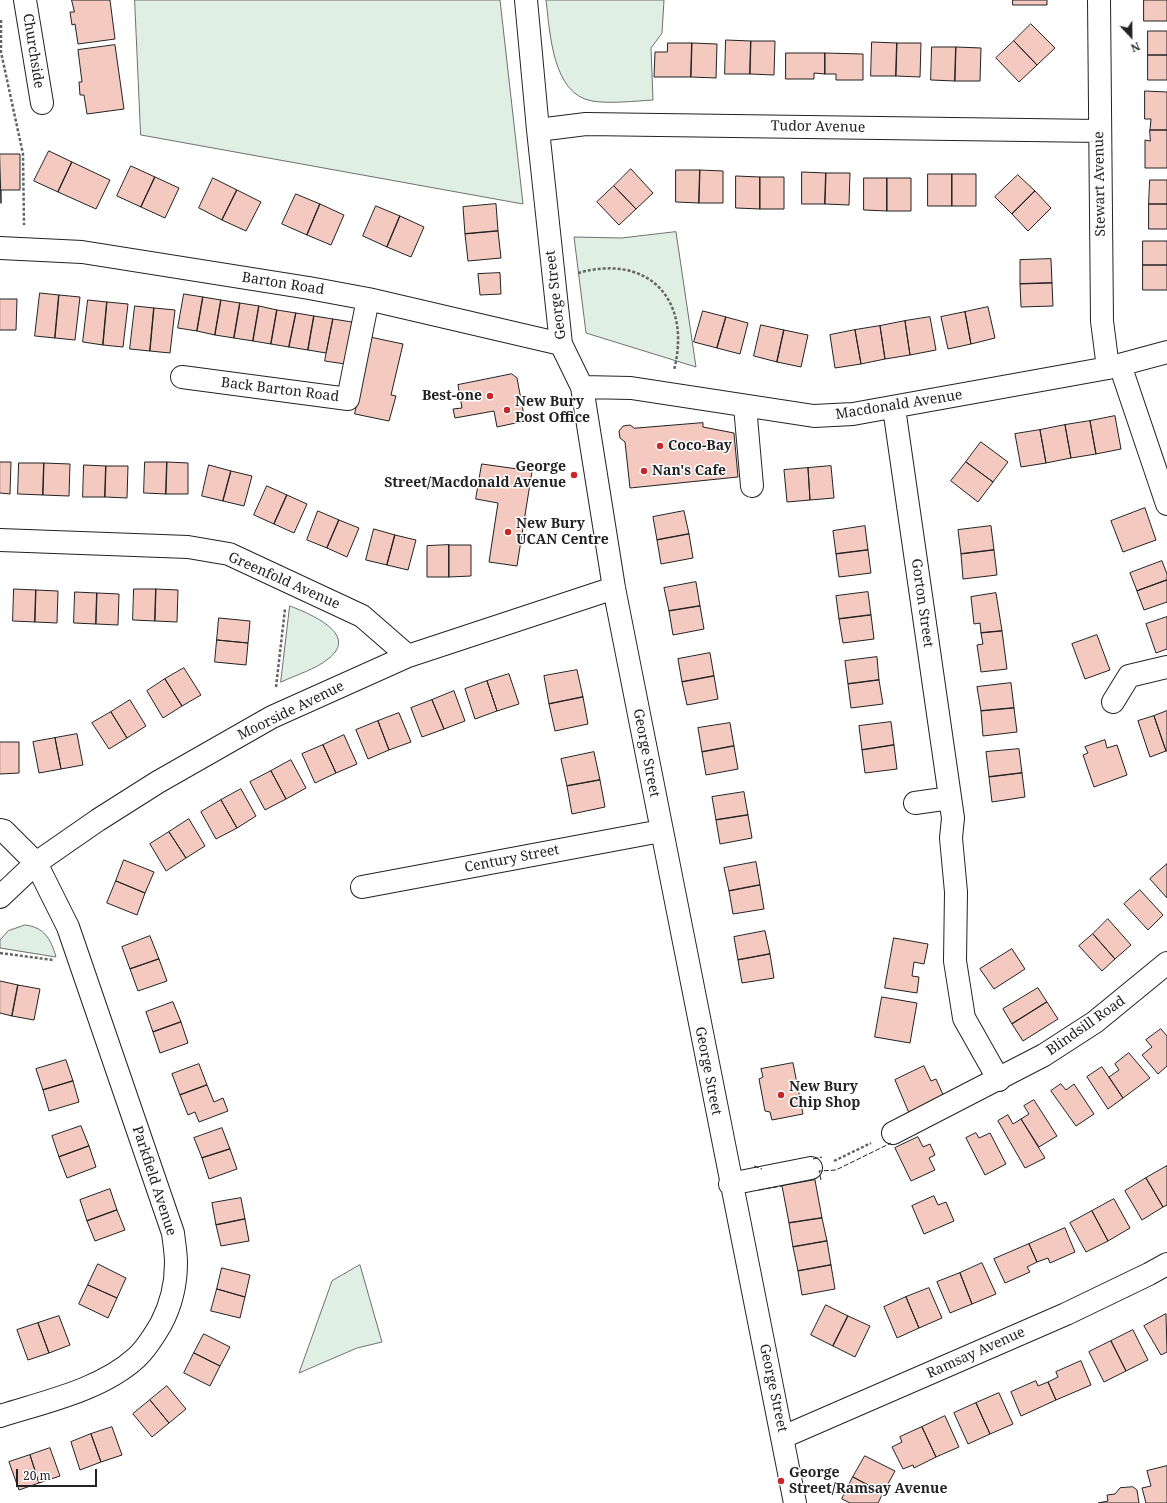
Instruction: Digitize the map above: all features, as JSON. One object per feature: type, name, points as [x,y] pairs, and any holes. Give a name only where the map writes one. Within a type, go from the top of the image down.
[{"type":"street","name":"Churchside","points":[[25,0],[42,103]]},
{"type":"street","name":"George Street","points":[[526,0],[538,130],[561,344],[582,388],[614,588],[730,1184],[783,1438],[795,1503]]},
{"type":"street","name":"Stewart Avenue","points":[[1099,0],[1102,321],[1114,366]]},
{"type":"street","name":"Tudor Avenue","points":[[538,130],[586,124],[1100,131]]},
{"type":"street","name":"Barton Road","points":[[0,248],[82,252],[368,299],[561,344]]},
{"type":"street","name":"Back Barton Road","points":[[182,377],[348,399],[368,299]]},
{"type":"street","name":"Macdonald Avenue","points":[[582,388],[618,387],[814,416],[853,414],[894,408],[1114,366],[1167,352]]},
{"type":"street","points":[[1114,366],[1167,504]]},
{"type":"street","points":[[745,406],[752,486]]},
{"type":"street","name":"Gorton Street","points":[[894,408],[952,808],[951,838],[956,892],[956,961],[964,1018],[999,1080]]},
{"type":"street","name":"Greenfold Avenue","points":[[0,540],[188,547],[228,554],[362,616],[408,656]]},
{"type":"street","name":"Moorside Avenue","points":[[0,898],[36,863],[158,782],[272,717],[408,656],[614,588]]},
{"type":"street","points":[[1113,702],[1129,676],[1167,666]]},
{"type":"street","points":[[915,804],[952,808]]},
{"type":"street","name":"Parkfield Avenue","points":[[0,830],[4,831],[36,863],[68,927],[173,1233],[176,1262],[174,1288],[166,1313],[154,1337],[137,1358],[114,1374],[89,1386],[0,1416]]},
{"type":"street","name":"Century Street","points":[[362,887],[661,831]]},
{"type":"street","name":"Blindsill Road","points":[[893,1133],[1044,1056],[1095,1022],[1167,963]]},
{"type":"street","points":[[730,1184],[810,1168]]},
{"type":"street","name":"Ramsay Avenue","points":[[783,1438],[1066,1314],[1167,1264]]},
{"type":"path","points":[[1,15],[1,52],[23,154],[24,248]]},
{"type":"path","points":[[554,280],[587,271],[608,268],[630,270],[650,280],[665,294],[675,313],[679,331],[676,360],[667,394]]},
{"type":"path","points":[[272,717],[289,582]]},
{"type":"path","points":[[0,952],[80,964]]},
{"type":"path","points":[[810,1168],[834,1161],[893,1133]]},
{"type":"green space","points":[[135,0],[500,0],[523,204],[141,135]]},
{"type":"green space","points":[[546,0],[664,0],[662,33],[651,48],[653,100],[614,102],[592,101],[579,96],[568,87],[556,60],[549,28]]},
{"type":"green space","points":[[676,232],[696,367],[586,333],[574,237],[621,238]]},
{"type":"green space","points":[[290,606],[319,619],[335,633],[339,641],[337,650],[323,663],[281,682]]},
{"type":"green space","points":[[25,925],[37,928],[46,935],[52,945],[56,957],[0,948],[0,940],[8,931]]},
{"type":"green space","points":[[360,1265],[382,1342],[357,1348],[299,1373],[332,1281]]},
{"type":"building","points":[[72,0],[110,0],[115,39],[78,44],[75,24],[72,25],[70,12],[74,12]]},
{"type":"building","points":[[1013,0],[1047,0],[1047,5],[1013,5]]},
{"type":"building","points":[[1144,0],[1167,0],[1167,21],[1144,21]]},
{"type":"building","points":[[1031,24],[1055,48],[1037,65],[1014,41]]},
{"type":"building","points":[[1148,31],[1167,31],[1167,55],[1148,55]]},
{"type":"building","points":[[726,40],[751,41],[750,74],[725,74]]},
{"type":"building","points":[[751,41],[775,41],[774,75],[750,74]]},
{"type":"building","points":[[1014,41],[1037,65],[1019,82],[996,58]]},
{"type":"building","points":[[872,42],[897,43],[896,76],[871,76]]},
{"type":"building","points":[[668,43],[692,43],[691,77],[654,77],[655,52],[667,52]]},
{"type":"building","points":[[692,43],[717,44],[716,78],[691,77]]},
{"type":"building","points":[[897,43],[921,43],[920,77],[896,76]]},
{"type":"building","points":[[115,45],[124,109],[87,114],[84,95],[80,95],[79,82],[82,82],[78,50]]},
{"type":"building","points":[[932,47],[956,47],[955,81],[931,80]]},
{"type":"building","points":[[956,47],[981,48],[980,81],[955,81]]},
{"type":"building","points":[[786,53],[825,53],[825,74],[814,73],[814,79],[786,79]]},
{"type":"building","points":[[825,53],[863,54],[863,80],[836,80],[836,74],[825,74]]},
{"type":"building","points":[[1148,55],[1167,55],[1167,80],[1148,80]]},
{"type":"building","points":[[1145,91],[1167,92],[1167,130],[1150,130],[1151,119],[1145,119]]},
{"type":"building","points":[[1150,130],[1167,130],[1167,168],[1145,168],[1145,140],[1150,141]]},
{"type":"building","points":[[49,151],[72,162],[58,192],[34,181]]},
{"type":"building","points":[[0,154],[20,154],[20,190],[1,190],[1,203]]},
{"type":"building","points":[[72,162],[110,180],[96,209],[58,192]]},
{"type":"building","points":[[131,166],[155,177],[141,207],[117,196]]},
{"type":"building","points":[[631,169],[653,193],[636,209],[614,186]]},
{"type":"building","points":[[676,170],[700,170],[699,203],[676,202]]},
{"type":"building","points":[[700,170],[723,171],[723,203],[699,203]]},
{"type":"building","points":[[802,172],[826,173],[825,204],[802,204]]},
{"type":"building","points":[[826,173],[850,173],[849,205],[825,204]]},
{"type":"building","points":[[928,174],[952,174],[952,206],[928,206]]},
{"type":"building","points":[[952,174],[976,174],[976,206],[952,206]]},
{"type":"building","points":[[1018,175],[1035,191],[1012,214],[995,197]]},
{"type":"building","points":[[736,176],[760,177],[760,209],[736,208]]},
{"type":"building","points":[[155,177],[179,188],[165,218],[141,207]]},
{"type":"building","points":[[760,177],[784,177],[784,209],[760,209]]},
{"type":"building","points":[[213,178],[237,190],[222,220],[199,208]]},
{"type":"building","points":[[864,178],[887,178],[887,211],[864,210]]},
{"type":"building","points":[[887,178],[911,178],[911,211],[887,211]]},
{"type":"building","points":[[1150,180],[1167,180],[1167,204],[1149,204]]},
{"type":"building","points":[[614,186],[636,209],[619,225],[597,202]]},
{"type":"building","points":[[237,190],[261,202],[246,231],[222,220]]},
{"type":"building","points":[[1035,191],[1051,208],[1028,231],[1012,214]]},
{"type":"building","points":[[296,194],[320,204],[307,235],[282,224]]},
{"type":"building","points":[[320,204],[344,215],[331,245],[307,235]]},
{"type":"building","points":[[496,204],[498,231],[465,234],[463,207]]},
{"type":"building","points":[[1149,204],[1167,204],[1167,229],[1149,229]]},
{"type":"building","points":[[376,206],[400,216],[387,247],[363,236]]},
{"type":"building","points":[[400,216],[424,227],[411,257],[387,247]]},
{"type":"building","points":[[498,231],[501,258],[468,261],[465,234]]},
{"type":"building","points":[[1143,241],[1167,241],[1167,265],[1143,265]]},
{"type":"building","points":[[1051,259],[1052,283],[1020,284],[1020,260]]},
{"type":"building","points":[[1143,265],[1167,265],[1167,290],[1143,290]]},
{"type":"building","points":[[500,273],[501,294],[480,295],[478,274]]},
{"type":"building","points":[[1052,283],[1053,306],[1021,307],[1020,284]]},
{"type":"building","points":[[40,293],[59,295],[55,338],[35,336]]},
{"type":"building","points":[[184,294],[203,297],[197,331],[178,328]]},
{"type":"building","points":[[59,295],[80,297],[75,340],[55,338]]},
{"type":"building","points":[[203,297],[221,300],[215,335],[197,331]]},
{"type":"building","points":[[0,299],[17,299],[16,330],[0,330]]},
{"type":"building","points":[[88,300],[107,302],[103,345],[83,342]]},
{"type":"building","points":[[221,300],[240,303],[234,338],[215,335]]},
{"type":"building","points":[[107,302],[128,304],[123,347],[103,345]]},
{"type":"building","points":[[240,303],[259,306],[253,341],[234,338]]},
{"type":"building","points":[[135,306],[154,308],[150,351],[130,349]]},
{"type":"building","points":[[259,306],[277,310],[271,344],[253,341]]},
{"type":"building","points":[[988,307],[995,338],[971,344],[965,312]]},
{"type":"building","points":[[154,308],[175,310],[170,353],[150,351]]},
{"type":"building","points":[[277,310],[296,313],[289,347],[271,344]]},
{"type":"building","points":[[703,311],[726,317],[717,348],[694,342]]},
{"type":"building","points":[[965,312],[971,344],[948,349],[941,317]]},
{"type":"building","points":[[296,313],[314,316],[308,350],[289,347]]},
{"type":"building","points":[[314,316],[333,319],[326,353],[308,350]]},
{"type":"building","points":[[726,317],[748,323],[740,354],[717,348]]},
{"type":"building","points":[[930,317],[936,350],[910,355],[905,321]]},
{"type":"building","points":[[333,319],[352,322],[345,364],[325,361]]},
{"type":"building","points":[[905,321],[910,355],[885,359],[880,326]]},
{"type":"building","points":[[761,325],[784,330],[777,362],[754,356]]},
{"type":"building","points":[[880,326],[885,359],[861,364],[855,330]]},
{"type":"building","points":[[784,330],[808,335],[801,367],[777,362]]},
{"type":"building","points":[[855,330],[861,364],[835,368],[830,335]]},
{"type":"building","points":[[370,337],[403,344],[391,395],[396,396],[389,421],[355,414]]},
{"type":"building","name":"Best-one","points":[[512,374],[517,378],[525,421],[497,427],[494,411],[455,418],[453,409],[462,408],[458,385]]},
{"type":"building","points":[[1115,416],[1121,449],[1096,454],[1090,421]]},
{"type":"building","points":[[1090,421],[1096,454],[1071,458],[1065,425]]},
{"type":"building","points":[[703,423],[703,427],[734,433],[738,477],[630,488],[625,442],[620,438],[619,431],[623,426],[630,425],[634,428]]},
{"type":"building","points":[[1065,425],[1071,458],[1046,463],[1040,430]]},
{"type":"building","points":[[1040,430],[1046,463],[1021,467],[1015,434]]},
{"type":"building","points":[[981,442],[1008,462],[993,482],[966,462]]},
{"type":"building","points":[[0,462],[11,462],[10,494],[0,493]]},
{"type":"building","points":[[145,462],[167,462],[166,494],[144,493]]},
{"type":"building","points":[[167,462],[188,463],[188,494],[166,494]]},
{"type":"building","points":[[966,462],[993,482],[978,502],[951,481]]},
{"type":"building","points":[[19,463],[44,463],[43,495],[18,494]]},
{"type":"building","points":[[44,463],[70,464],[69,496],[43,495]]},
{"type":"building","name":"New Bury UCAN Centre","points":[[482,464],[532,471],[517,566],[489,562],[498,503],[476,499]]},
{"type":"building","points":[[84,465],[106,466],[105,497],[83,497]]},
{"type":"building","points":[[209,465],[231,471],[223,501],[202,496]]},
{"type":"building","points":[[106,466],[128,466],[127,498],[105,497]]},
{"type":"building","points":[[831,466],[834,498],[810,500],[808,468]]},
{"type":"building","points":[[808,468],[810,500],[787,502],[784,470]]},
{"type":"building","points":[[231,471],[252,476],[244,506],[223,501]]},
{"type":"building","points":[[267,486],[287,495],[274,524],[254,515]]},
{"type":"building","points":[[287,495],[307,504],[294,533],[274,524]]},
{"type":"building","points":[[1145,508],[1156,540],[1123,552],[1111,521]]},
{"type":"building","points":[[318,511],[339,520],[327,548],[307,540]]},
{"type":"building","points":[[684,511],[689,534],[657,540],[653,517]]},
{"type":"building","points":[[339,520],[359,528],[347,557],[327,548]]},
{"type":"building","points":[[865,526],[868,550],[836,554],[833,531]]},
{"type":"building","points":[[991,526],[994,550],[961,554],[958,530]]},
{"type":"building","points":[[374,529],[395,535],[387,565],[366,560]]},
{"type":"building","points":[[689,534],[693,558],[661,564],[657,540]]},
{"type":"building","points":[[395,535],[416,540],[408,570],[387,565]]},
{"type":"building","points":[[449,545],[471,545],[471,576],[449,577]]},
{"type":"building","points":[[449,545],[449,577],[427,577],[427,546]]},
{"type":"building","points":[[868,550],[871,573],[839,577],[836,554]]},
{"type":"building","points":[[994,550],[997,575],[963,579],[961,554]]},
{"type":"building","points":[[1162,561],[1167,574],[1167,580],[1137,591],[1130,573]]},
{"type":"building","points":[[1167,580],[1167,602],[1144,610],[1137,591]]},
{"type":"building","points":[[696,582],[700,606],[669,611],[664,588]]},
{"type":"building","points":[[14,589],[36,590],[35,622],[13,621]]},
{"type":"building","points":[[134,589],[156,589],[155,621],[133,620]]},
{"type":"building","points":[[156,589],[178,590],[177,622],[155,621]]},
{"type":"building","points":[[36,590],[58,591],[57,623],[35,622]]},
{"type":"building","points":[[75,592],[97,593],[96,624],[74,623]]},
{"type":"building","points":[[868,592],[871,615],[839,619],[836,596]]},
{"type":"building","points":[[97,593],[119,594],[118,625],[96,624]]},
{"type":"building","points":[[996,593],[1002,631],[981,633],[980,623],[974,624],[971,597]]},
{"type":"building","points":[[700,606],[704,629],[673,635],[669,611]]},
{"type":"building","points":[[871,615],[874,639],[843,643],[839,619]]},
{"type":"building","points":[[1167,617],[1167,649],[1156,653],[1146,624]]},
{"type":"building","points":[[219,618],[250,621],[248,643],[217,640]]},
{"type":"building","points":[[1002,631],[1007,669],[981,672],[977,645],[983,644],[981,633]]},
{"type":"building","points":[[1097,635],[1110,670],[1085,679],[1072,644]]},
{"type":"building","points":[[217,640],[248,643],[246,665],[215,662]]},
{"type":"building","points":[[710,653],[714,676],[682,682],[678,659]]},
{"type":"building","points":[[877,657],[879,680],[848,684],[845,661]]},
{"type":"building","points":[[184,668],[201,695],[182,706],[165,679]]},
{"type":"building","points":[[577,670],[583,697],[549,704],[544,676]]},
{"type":"building","points":[[509,674],[519,704],[497,711],[487,681]]},
{"type":"building","points":[[714,676],[718,699],[687,705],[682,682]]},
{"type":"building","points":[[165,679],[182,706],[163,718],[147,691]]},
{"type":"building","points":[[879,680],[883,704],[851,708],[848,684]]},
{"type":"building","points":[[487,681],[497,711],[475,719],[465,689]]},
{"type":"building","points":[[1011,683],[1014,708],[981,711],[977,687]]},
{"type":"building","points":[[454,691],[465,721],[444,729],[432,700]]},
{"type":"building","points":[[583,697],[588,724],[555,731],[549,704]]},
{"type":"building","points":[[130,700],[146,726],[127,738],[111,712]]},
{"type":"building","points":[[432,700],[444,729],[422,737],[411,708]]},
{"type":"building","points":[[1014,708],[1017,732],[983,736],[981,711]]},
{"type":"building","points":[[1167,711],[1167,751],[1166,751],[1154,716]]},
{"type":"building","points":[[111,712],[127,738],[109,749],[92,723]]},
{"type":"building","points":[[399,713],[411,742],[389,750],[378,721]]},
{"type":"building","points":[[1154,716],[1166,751],[1150,757],[1138,721]]},
{"type":"building","points":[[378,721],[389,750],[368,759],[356,730]]},
{"type":"building","points":[[891,722],[894,745],[862,750],[859,726]]},
{"type":"building","points":[[730,723],[734,746],[702,752],[698,728]]},
{"type":"building","points":[[77,734],[83,765],[61,769],[55,738]]},
{"type":"building","points":[[344,735],[357,764],[336,773],[323,745]]},
{"type":"building","points":[[55,738],[61,769],[39,773],[33,742]]},
{"type":"building","points":[[1105,740],[1107,748],[1117,745],[1127,775],[1094,787],[1083,755],[1088,753],[1085,747]]},
{"type":"building","points":[[0,742],[19,742],[19,773],[0,774]]},
{"type":"building","points":[[323,745],[336,773],[315,783],[302,754]]},
{"type":"building","points":[[894,745],[897,769],[865,773],[862,750]]},
{"type":"building","points":[[734,746],[738,769],[706,775],[702,752]]},
{"type":"building","points":[[1019,749],[1022,773],[989,777],[986,752]]},
{"type":"building","points":[[594,752],[600,780],[567,786],[561,759]]},
{"type":"building","points":[[291,760],[306,788],[286,799],[271,771]]},
{"type":"building","points":[[271,771],[286,799],[265,810],[250,782]]},
{"type":"building","points":[[1022,773],[1025,797],[992,802],[989,777]]},
{"type":"building","points":[[600,780],[605,807],[572,814],[567,786]]},
{"type":"building","points":[[241,789],[256,816],[237,828],[221,800]]},
{"type":"building","points":[[744,792],[748,815],[716,820],[712,797]]},
{"type":"building","points":[[221,800],[237,828],[216,839],[201,812]]},
{"type":"building","points":[[748,815],[752,838],[720,844],[716,820]]},
{"type":"building","points":[[189,819],[205,846],[186,858],[169,832]]},
{"type":"building","points":[[169,832],[186,858],[166,871],[150,844]]},
{"type":"building","points":[[124,860],[154,872],[145,893],[116,881]]},
{"type":"building","points":[[756,862],[760,885],[729,891],[724,868]]},
{"type":"building","points":[[1167,864],[1167,898],[1150,879]]},
{"type":"building","points":[[116,881],[145,893],[137,915],[107,903]]},
{"type":"building","points":[[760,885],[764,909],[733,914],[729,891]]},
{"type":"building","points":[[1140,890],[1163,915],[1148,930],[1124,904]]},
{"type":"building","points":[[1108,919],[1131,945],[1115,959],[1093,934]]},
{"type":"building","points":[[765,931],[770,954],[738,960],[734,937]]},
{"type":"building","points":[[1093,934],[1115,959],[1102,971],[1079,946]]},
{"type":"building","points":[[150,936],[159,959],[130,969],[122,947]]},
{"type":"building","points":[[894,938],[928,944],[924,964],[914,962],[912,976],[919,977],[917,993],[885,988]]},
{"type":"building","points":[[1012,949],[1025,969],[994,989],[980,969]]},
{"type":"building","points":[[770,954],[774,978],[742,983],[738,960]]},
{"type":"building","points":[[159,959],[167,981],[138,991],[130,969]]},
{"type":"building","points":[[0,981],[18,985],[12,1016],[0,1013]]},
{"type":"building","points":[[18,985],[40,989],[34,1020],[12,1016]]},
{"type":"building","points":[[1038,988],[1047,1002],[1012,1024],[1003,1009]]},
{"type":"building","points":[[882,997],[917,1003],[910,1043],[875,1037]]},
{"type":"building","points":[[173,1002],[181,1022],[153,1032],[146,1012]]},
{"type":"building","points":[[1047,1002],[1058,1019],[1023,1041],[1012,1024]]},
{"type":"building","points":[[181,1022],[188,1043],[160,1053],[153,1032]]},
{"type":"building","points":[[1161,1029],[1167,1036],[1167,1066],[1158,1074],[1142,1055],[1152,1047],[1146,1040]]},
{"type":"building","points":[[1129,1053],[1150,1078],[1123,1098],[1109,1077],[1119,1070],[1115,1064]]},
{"type":"building","points":[[66,1060],[73,1081],[43,1090],[36,1069]]},
{"type":"building","name":"New Bury Chip Shop","points":[[793,1063],[803,1114],[772,1120],[770,1112],[765,1111],[759,1079],[763,1077],[761,1069]]},
{"type":"building","points":[[199,1064],[207,1085],[180,1095],[172,1074]]},
{"type":"building","points":[[924,1066],[931,1081],[936,1079],[944,1097],[909,1113],[895,1080]]},
{"type":"building","points":[[1102,1067],[1123,1098],[1108,1109],[1087,1077]]},
{"type":"building","points":[[73,1081],[79,1102],[49,1111],[43,1090]]},
{"type":"building","points":[[1061,1084],[1066,1090],[1074,1084],[1094,1114],[1076,1126],[1051,1091]]},
{"type":"building","points":[[207,1085],[214,1102],[223,1098],[228,1111],[199,1122],[195,1112],[188,1115],[180,1095]]},
{"type":"building","points":[[1034,1100],[1057,1136],[1039,1147],[1021,1119],[1029,1114],[1024,1106]]},
{"type":"building","points":[[1008,1115],[1013,1124],[1021,1119],[1045,1158],[1025,1168],[998,1121]]},
{"type":"building","points":[[81,1126],[89,1146],[59,1157],[52,1136]]},
{"type":"building","points":[[222,1128],[230,1149],[202,1158],[194,1138]]},
{"type":"building","points":[[976,1133],[979,1138],[990,1133],[1006,1164],[985,1175],[966,1138]]},
{"type":"building","points":[[918,1137],[923,1147],[930,1144],[935,1155],[929,1158],[935,1170],[911,1181],[895,1148]]},
{"type":"building","points":[[89,1146],[96,1167],[67,1178],[59,1157]]},
{"type":"building","points":[[230,1149],[237,1169],[209,1179],[202,1158]]},
{"type":"building","points":[[1167,1166],[1167,1205],[1163,1207],[1146,1178]]},
{"type":"building","points":[[1146,1178],[1163,1207],[1142,1220],[1125,1191]]},
{"type":"building","points":[[815,1180],[822,1218],[789,1223],[782,1186]]},
{"type":"building","points":[[110,1189],[117,1210],[87,1221],[80,1200]]},
{"type":"building","points":[[934,1196],[938,1205],[946,1202],[954,1221],[924,1234],[912,1206]]},
{"type":"building","points":[[241,1198],[245,1219],[216,1225],[212,1203]]},
{"type":"building","points":[[1114,1199],[1130,1228],[1108,1241],[1092,1211]]},
{"type":"building","points":[[117,1210],[125,1230],[95,1241],[87,1221]]},
{"type":"building","points":[[1092,1211],[1108,1241],[1086,1252],[1070,1223]]},
{"type":"building","points":[[822,1218],[827,1241],[793,1247],[789,1223]]},
{"type":"building","points":[[245,1219],[249,1241],[221,1246],[216,1225]]},
{"type":"building","points":[[1065,1228],[1075,1252],[1050,1263],[1048,1258],[1037,1262],[1029,1244]]},
{"type":"building","points":[[827,1241],[831,1265],[798,1271],[793,1247]]},
{"type":"building","points":[[1029,1244],[1037,1262],[1027,1267],[1030,1272],[1005,1283],[994,1259]]},
{"type":"building","points":[[982,1263],[996,1294],[972,1304],[960,1273]]},
{"type":"building","points":[[98,1264],[126,1278],[117,1298],[88,1285]]},
{"type":"building","points":[[831,1265],[835,1289],[802,1295],[798,1271]]},
{"type":"building","points":[[222,1268],[250,1275],[245,1297],[217,1289]]},
{"type":"building","points":[[960,1273],[972,1304],[950,1313],[937,1282]]},
{"type":"building","points":[[88,1285],[117,1298],[108,1318],[79,1304]]},
{"type":"building","points":[[929,1288],[942,1318],[919,1328],[906,1297]]},
{"type":"building","points":[[217,1289],[245,1297],[240,1318],[211,1311]]},
{"type":"building","points":[[906,1297],[919,1328],[897,1338],[884,1307]]},
{"type":"building","points":[[826,1305],[848,1316],[833,1346],[811,1335]]},
{"type":"building","points":[[1166,1314],[1167,1352],[1161,1355],[1144,1326]]},
{"type":"building","points":[[59,1316],[70,1345],[49,1353],[38,1323]]},
{"type":"building","points":[[848,1316],[870,1326],[855,1357],[833,1346]]},
{"type":"building","points":[[38,1323],[49,1353],[28,1360],[17,1330]]},
{"type":"building","points":[[1133,1330],[1148,1360],[1126,1371],[1111,1341]]},
{"type":"building","points":[[204,1334],[230,1347],[220,1366],[194,1353]]},
{"type":"building","points":[[1111,1341],[1126,1371],[1104,1382],[1089,1352]]},
{"type":"building","points":[[194,1353],[220,1366],[210,1386],[184,1373]]},
{"type":"building","points":[[1081,1361],[1091,1385],[1056,1400],[1048,1382],[1058,1377],[1056,1372]]},
{"type":"building","points":[[1036,1381],[1038,1386],[1048,1382],[1056,1400],[1021,1416],[1011,1392]]},
{"type":"building","points":[[167,1386],[186,1409],[169,1423],[150,1400]]},
{"type":"building","points":[[999,1393],[1013,1424],[990,1434],[976,1403]]},
{"type":"building","points":[[150,1400],[169,1423],[152,1437],[133,1414]]},
{"type":"building","points":[[976,1403],[990,1434],[968,1444],[954,1413]]},
{"type":"building","points":[[945,1416],[959,1447],[936,1457],[922,1427]]},
{"type":"building","points":[[112,1427],[122,1455],[101,1462],[91,1434]]},
{"type":"building","points":[[922,1427],[936,1457],[914,1468],[913,1465],[903,1469],[892,1447],[902,1442],[900,1437]]},
{"type":"building","points":[[91,1434],[101,1462],[80,1470],[71,1442]]},
{"type":"building","points":[[50,1448],[60,1476],[39,1483],[30,1455]]},
{"type":"building","points":[[30,1455],[39,1483],[19,1490],[9,1462]]},
{"type":"building","points":[[865,1456],[895,1471],[883,1493],[853,1477]]},
{"type":"building","points":[[1167,1466],[1167,1503],[1146,1503],[1142,1488],[1151,1486],[1147,1471]]},
{"type":"building","points":[[853,1477],[883,1493],[878,1503],[850,1503],[842,1499]]},
{"type":"building","points":[[1133,1487],[1137,1490],[1139,1503],[1098,1503],[1108,1501],[1107,1495],[1115,1494],[1120,1488]]},
{"type":"fence","points":[[821,1180],[819,1171],[836,1170],[891,1143]]},
{"type":"fence","points":[[813,1159],[822,1157]]},
{"type":"fence","points":[[754,1166],[762,1169]]},
{"type":"fence","points":[[759,1190],[782,1186]]},
{"type":"place","name":"Best-one","points":[[490,396]]},
{"type":"place","name":"New Bury Post Office","points":[[507,410]]},
{"type":"place","name":"Coco-Bay","points":[[660,446]]},
{"type":"place","name":"Nan's Cafe","points":[[644,471]]},
{"type":"place","name":"George Street/Macdonald Avenue","points":[[574,475]]},
{"type":"place","name":"New Bury UCAN Centre","points":[[508,532]]},
{"type":"place","name":"New Bury Chip Shop","points":[[781,1095]]},
{"type":"place","name":"George Street/Ramsay Avenue","points":[[781,1481]]}]
